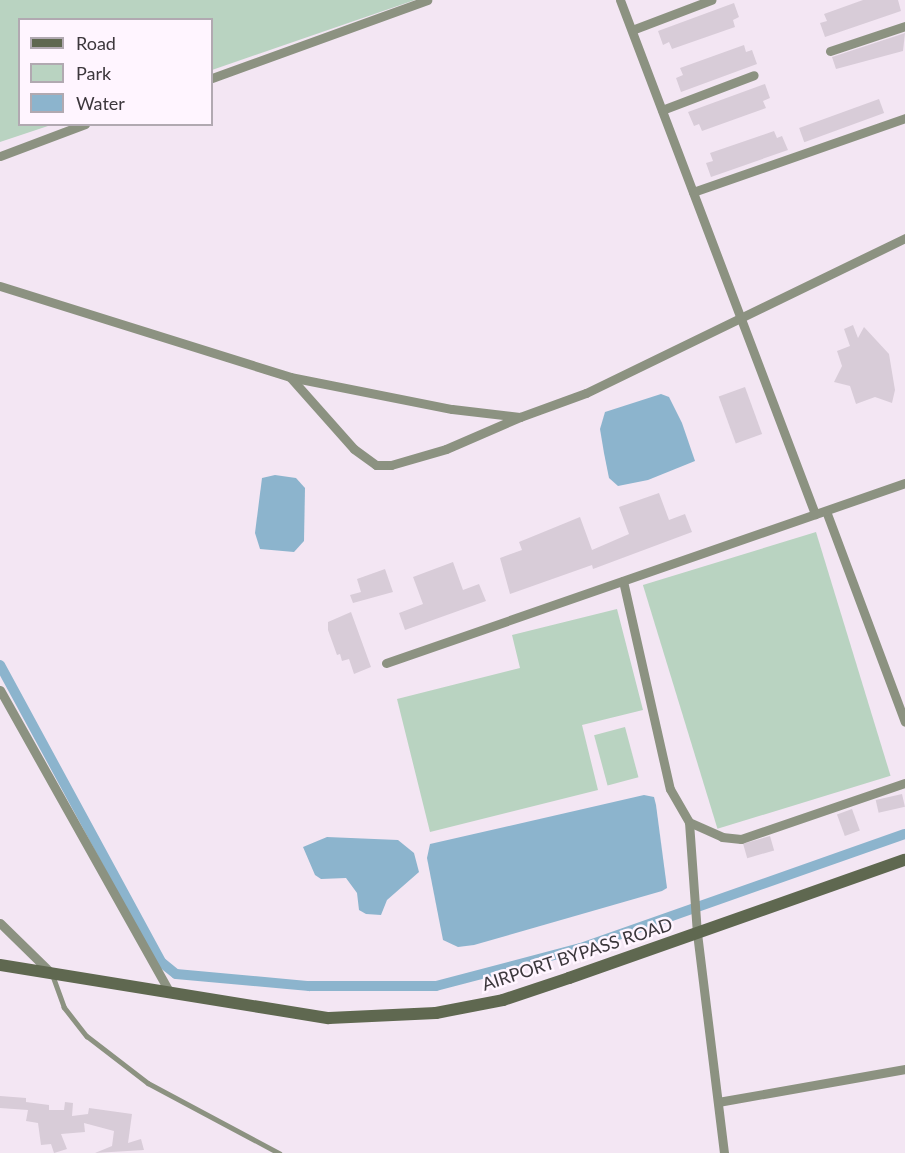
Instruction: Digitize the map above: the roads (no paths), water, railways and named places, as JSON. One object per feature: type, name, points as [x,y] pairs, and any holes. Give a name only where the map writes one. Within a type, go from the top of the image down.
[{"type":"street","points":[[213,78],[427,0]]},
{"type":"street","points":[[620,0],[816,514]]},
{"type":"street","points":[[632,30],[711,0]]},
{"type":"street","points":[[830,51],[905,26]]},
{"type":"street","points":[[662,110],[754,75]]},
{"type":"street","points":[[693,192],[905,118]]},
{"type":"street","points":[[0,156],[80,126]]},
{"type":"street","points":[[290,377],[354,449],[376,465],[391,465],[446,449],[520,417],[586,393],[905,238]]},
{"type":"street","points":[[0,286],[290,377],[452,409],[520,417]]},
{"type":"street","points":[[386,663],[905,483]]},
{"type":"street","points":[[826,511],[905,722]]},
{"type":"street","points":[[623,581],[670,789],[689,822],[697,933],[724,1153]]},
{"type":"street","points":[[0,690],[170,993]]},
{"type":"street","points":[[689,822],[722,837],[741,839],[905,783]]},
{"type":"street","name":"AIRPORT BYPASS ROAD","points":[[0,965],[329,1018],[436,1013],[503,1000],[905,860]]},
{"type":"street","points":[[0,923],[52,974]]},
{"type":"street","points":[[718,1102],[905,1069]]},
{"type":"lane","points":[[52,974],[64,1007],[87,1035],[139,1077],[279,1153]]},
{"type":"water","points":[[661,394],[669,397],[682,423],[695,461],[648,480],[618,486],[609,478],[604,453],[600,429],[605,412]]},
{"type":"water","points":[[275,475],[296,478],[305,488],[304,541],[294,552],[260,549],[255,533],[262,478]]},
{"type":"water","points":[[644,795],[654,797],[656,805],[667,888],[474,945],[458,947],[443,940],[427,858],[430,844]]},
{"type":"water","points":[[327,837],[398,840],[414,853],[419,872],[387,900],[381,915],[366,914],[359,910],[357,893],[346,878],[321,879],[315,875],[303,847]]},
{"type":"waterway","points":[[0,665],[161,962],[176,974],[309,986],[436,986],[581,948],[905,834]]}]
